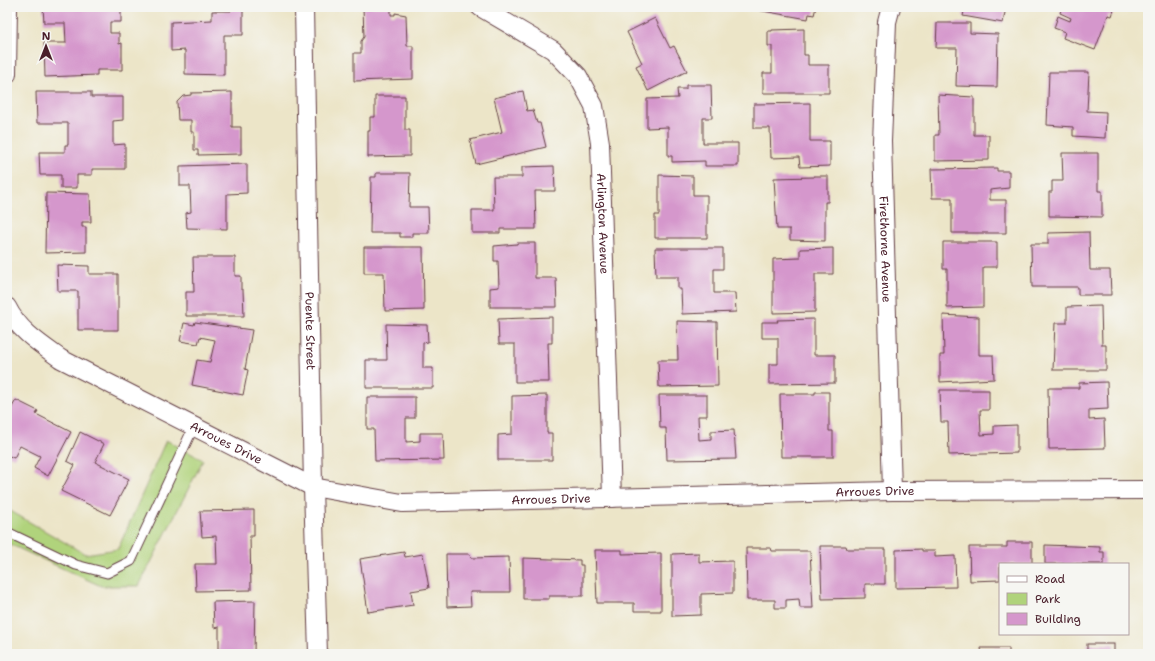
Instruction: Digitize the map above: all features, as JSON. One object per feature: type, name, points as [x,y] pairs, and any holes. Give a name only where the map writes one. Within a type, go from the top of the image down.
[{"type":"street","points":[[7,74],[8,7]]},
{"type":"street","name":"Puente Street","points":[[304,7],[313,487],[318,654]]},
{"type":"street","name":"Arlington Avenue","points":[[480,7],[553,50],[578,76],[594,106],[600,143],[612,498]]},
{"type":"street","name":"Firethorne Avenue","points":[[891,7],[887,22],[882,141],[892,492]]},
{"type":"street","name":"Arroues Drive","points":[[7,307],[13,320],[60,359],[313,487],[402,503],[892,492],[1148,490]]},
{"type":"lane","points":[[7,532],[76,565],[107,573],[131,561],[194,426]]},
{"type":"green space","points":[[166,440],[203,460],[139,586],[101,586],[7,543],[7,509],[85,554],[118,549]]},
{"type":"building","points":[[43,7],[121,7],[121,22],[110,22],[110,33],[119,33],[119,44],[122,43],[122,70],[97,70],[97,75],[45,77],[44,43],[66,43],[65,23],[44,23]]},
{"type":"building","points":[[363,7],[391,7],[391,15],[395,15],[395,13],[406,15],[407,46],[413,46],[413,79],[354,81],[354,53],[361,53],[361,41],[364,37]]},
{"type":"building","points":[[758,7],[816,7],[814,15],[809,14],[808,19],[757,10]]},
{"type":"building","points":[[965,7],[1006,7],[1003,23],[963,16]]},
{"type":"building","points":[[1062,7],[1115,7],[1112,16],[1108,15],[1095,50],[1063,38],[1065,32],[1054,28],[1058,16],[1070,21],[1071,18],[1060,13]]},
{"type":"building","points":[[231,9],[243,9],[243,35],[224,35],[224,75],[185,74],[185,50],[171,51],[171,22],[212,20],[212,11],[231,11]]},
{"type":"building","points":[[655,18],[670,48],[674,46],[687,71],[648,91],[636,66],[642,63],[627,32]]},
{"type":"building","points":[[937,23],[970,23],[970,33],[998,34],[997,87],[956,86],[957,48],[936,48]]},
{"type":"building","points":[[804,29],[804,55],[808,55],[808,65],[829,65],[829,93],[763,93],[763,73],[772,73],[772,46],[768,46],[768,31]]},
{"type":"building","points":[[1049,72],[1089,72],[1087,111],[1106,112],[1105,138],[1073,136],[1073,127],[1047,125]]},
{"type":"building","points":[[686,85],[711,85],[712,118],[703,118],[703,143],[738,143],[738,166],[705,166],[705,161],[672,162],[672,156],[668,156],[668,127],[647,128],[647,99],[678,98],[677,89],[686,89]]},
{"type":"building","points":[[523,91],[527,111],[533,110],[537,123],[540,123],[546,147],[476,164],[470,140],[502,132],[494,98]]},
{"type":"building","points":[[36,92],[91,92],[91,97],[123,97],[123,120],[113,121],[113,145],[125,144],[125,169],[92,169],[92,175],[77,175],[77,188],[61,188],[61,175],[40,175],[39,152],[65,152],[65,145],[68,145],[68,123],[37,123]]},
{"type":"building","points":[[232,92],[232,127],[241,127],[241,154],[198,155],[198,150],[194,150],[194,132],[191,132],[191,120],[178,120],[177,102],[183,96],[191,95],[191,93]]},
{"type":"building","points":[[938,95],[974,97],[974,135],[989,135],[989,160],[935,161],[935,135],[939,135]]},
{"type":"building","points":[[375,96],[405,96],[405,130],[410,130],[410,156],[368,157],[368,131],[370,131],[370,117],[375,117]]},
{"type":"building","points":[[810,103],[810,141],[830,141],[830,166],[800,167],[799,157],[771,158],[770,128],[754,128],[754,104]]},
{"type":"building","points":[[1062,153],[1098,153],[1098,191],[1102,191],[1102,217],[1049,216],[1049,192],[1052,192],[1052,181],[1063,181]]},
{"type":"building","points":[[247,164],[247,193],[227,194],[227,229],[187,228],[186,213],[191,212],[190,186],[180,186],[180,166]]},
{"type":"building","points":[[554,166],[555,191],[535,191],[536,229],[500,229],[500,233],[472,233],[472,210],[494,210],[493,177],[522,177],[522,167]]},
{"type":"building","points":[[997,168],[997,171],[1009,171],[1009,188],[990,190],[990,200],[1006,200],[1006,233],[952,233],[952,198],[932,198],[931,169]]},
{"type":"building","points":[[376,173],[410,173],[409,207],[428,207],[429,233],[412,233],[412,237],[400,237],[400,233],[370,233],[371,177],[376,177]]},
{"type":"building","points":[[659,175],[693,176],[693,195],[707,195],[707,238],[655,238],[655,215],[659,215]]},
{"type":"building","points":[[828,176],[828,202],[825,202],[825,241],[790,240],[790,229],[777,229],[774,178]]},
{"type":"building","points":[[46,193],[90,194],[91,222],[82,222],[82,227],[86,227],[86,252],[45,253]]},
{"type":"building","points":[[1089,232],[1090,270],[1110,270],[1111,295],[1078,295],[1078,287],[1032,287],[1031,244],[1048,244],[1048,233]]},
{"type":"building","points":[[943,242],[997,242],[997,267],[983,267],[983,307],[947,308],[947,269],[943,269]]},
{"type":"building","points":[[517,243],[535,243],[535,278],[556,278],[557,307],[490,307],[490,288],[499,287],[498,261],[494,261],[494,246]]},
{"type":"building","points":[[364,247],[423,247],[424,310],[385,311],[384,273],[364,273]]},
{"type":"building","points":[[655,248],[723,248],[723,269],[714,269],[714,293],[735,293],[736,312],[682,314],[681,289],[678,289],[678,277],[656,277]]},
{"type":"building","points":[[833,248],[833,274],[815,274],[815,312],[773,313],[773,259],[800,258],[800,249]]},
{"type":"building","points":[[193,257],[235,257],[235,276],[241,276],[244,316],[186,316],[186,292],[194,292]]},
{"type":"building","points":[[57,265],[89,266],[89,274],[118,274],[118,330],[78,330],[78,291],[58,291]]},
{"type":"building","points":[[1101,306],[1102,345],[1106,345],[1106,370],[1053,370],[1055,323],[1067,323],[1067,307]]},
{"type":"building","points":[[943,315],[979,317],[979,355],[993,355],[994,379],[940,382],[940,355],[944,355]]},
{"type":"building","points":[[552,317],[552,343],[548,343],[549,382],[515,382],[515,344],[499,344],[498,319]]},
{"type":"building","points":[[814,319],[814,355],[835,355],[835,383],[769,384],[769,364],[778,364],[778,338],[762,338],[762,322]]},
{"type":"building","points":[[677,321],[717,322],[718,386],[659,387],[658,360],[678,360]]},
{"type":"building","points":[[195,322],[252,330],[245,369],[248,370],[243,395],[192,385],[197,360],[210,362],[215,340],[200,337],[198,344],[180,341],[184,323],[194,325]]},
{"type":"building","points":[[386,324],[427,325],[428,342],[423,343],[423,368],[433,368],[433,388],[366,388],[366,360],[387,360]]},
{"type":"building","points":[[1107,382],[1108,409],[1089,410],[1089,420],[1104,419],[1105,448],[1049,449],[1048,388],[1079,388],[1079,383]]},
{"type":"building","points":[[940,390],[989,390],[989,410],[980,410],[981,435],[994,434],[994,426],[1017,425],[1017,453],[949,455],[948,422],[941,422]]},
{"type":"building","points":[[815,392],[829,392],[829,431],[833,431],[833,457],[781,457],[780,394],[815,394]]},
{"type":"building","points":[[547,395],[547,433],[552,433],[552,460],[498,460],[498,435],[512,434],[512,396]]},
{"type":"building","points":[[659,395],[707,395],[707,416],[698,416],[699,440],[711,439],[711,431],[734,430],[736,459],[667,460],[666,428],[660,428]]},
{"type":"building","points":[[367,397],[415,397],[415,418],[406,418],[406,442],[420,441],[420,433],[443,433],[444,460],[375,461],[374,429],[367,429]]},
{"type":"building","points":[[16,400],[38,411],[36,414],[71,432],[48,476],[34,468],[40,456],[20,446],[14,458],[7,455],[7,416]]},
{"type":"building","points":[[80,432],[104,444],[95,462],[129,479],[110,515],[61,491],[75,465],[67,461]]},
{"type":"building","points":[[254,510],[254,536],[250,536],[251,590],[196,591],[195,564],[217,564],[216,536],[202,537],[200,511]]},
{"type":"building","points":[[1007,542],[1032,542],[1032,563],[999,563],[999,580],[970,581],[969,547],[1007,547]]},
{"type":"building","points":[[1045,545],[1100,547],[1100,552],[1104,552],[1104,563],[1045,563]]},
{"type":"building","points":[[820,546],[846,546],[847,549],[885,549],[885,584],[865,584],[865,598],[822,599]]},
{"type":"building","points":[[746,548],[771,548],[772,551],[810,551],[813,608],[800,608],[799,599],[786,600],[786,608],[775,608],[775,600],[747,600]]},
{"type":"building","points":[[922,549],[922,551],[935,551],[935,557],[955,556],[956,587],[896,588],[896,550]]},
{"type":"building","points":[[595,550],[622,550],[622,554],[661,553],[661,611],[634,611],[634,603],[597,603]]},
{"type":"building","points":[[404,552],[405,557],[423,554],[429,588],[411,591],[413,605],[368,612],[360,559]]},
{"type":"building","points":[[699,553],[699,562],[733,561],[733,593],[701,594],[701,615],[672,616],[672,554]]},
{"type":"building","points":[[446,554],[470,554],[471,558],[509,557],[510,592],[470,592],[471,606],[447,607]]},
{"type":"building","points":[[523,558],[580,560],[580,565],[583,565],[583,596],[549,596],[549,599],[523,599]]},
{"type":"building","points":[[255,601],[254,654],[219,654],[219,627],[214,628],[213,602]]},
{"type":"building","points":[[1087,644],[1114,644],[1114,654],[1087,654]]},
{"type":"building","points":[[981,648],[1009,648],[1009,654],[982,654]]}]
